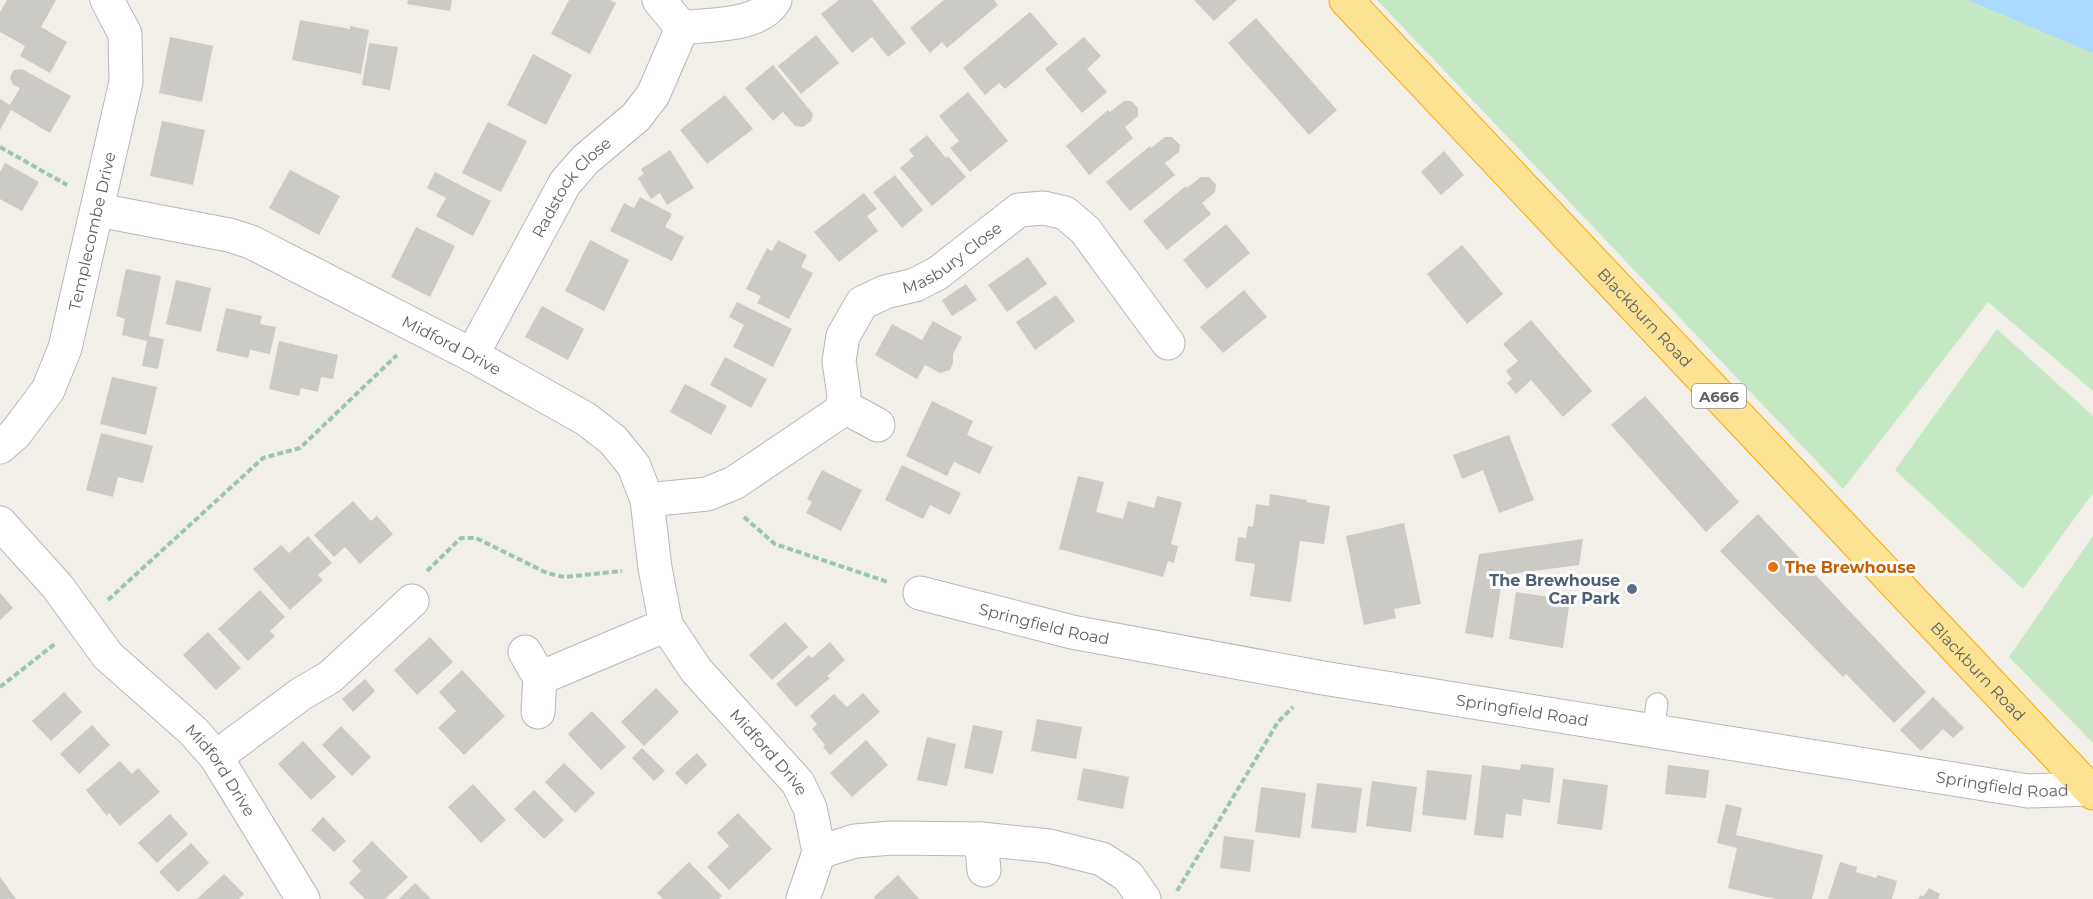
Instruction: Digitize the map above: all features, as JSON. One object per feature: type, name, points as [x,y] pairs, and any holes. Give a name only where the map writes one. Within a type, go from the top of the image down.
[{"type":"highway","name":"Blackburn Road","points":[[1346,0],[2091,791]]},
{"type":"street","name":"Templecombe Drive","points":[[0,447],[15,434],[48,390],[65,348],[126,82],[125,34],[107,0]]},
{"type":"street","points":[[659,0],[682,28],[751,20],[770,8],[775,0]]},
{"type":"street","name":"Radstock Close","points":[[472,355],[565,183],[585,160],[636,117],[653,95],[682,28]]},
{"type":"street","name":"Midford Drive","points":[[98,207],[229,235],[251,242],[472,355],[586,419],[613,440],[634,466],[647,500],[655,568],[666,625],[696,670],[798,783],[810,808],[819,852]]},
{"type":"street","name":"Masbury Close","points":[[843,406],[844,395],[839,361],[843,336],[862,303],[885,292],[915,285],[938,273],[1020,210],[1044,208],[1065,213],[1084,230],[1107,281],[1168,343]]},
{"type":"street","points":[[647,500],[708,494],[734,483],[838,413],[843,406],[878,425]]},
{"type":"street","name":"Midford Drive","points":[[0,523],[57,586],[108,656],[193,731],[216,757],[303,899]]},
{"type":"street","name":"Springfield Road","points":[[920,593],[962,592],[1072,632],[1323,678],[1655,718],[2028,791],[2091,791]]},
{"type":"street","points":[[216,757],[301,694],[330,677],[412,601]]},
{"type":"street","points":[[538,712],[533,665],[666,625]]},
{"type":"street","points":[[803,899],[819,852],[855,841],[892,838],[982,854],[1049,846],[1102,859],[1128,876],[1144,899]]},
{"type":"path","points":[[0,147],[98,207]]},
{"type":"path","points":[[0,687],[82,623],[263,458],[300,448],[423,329]]},
{"type":"path","points":[[720,489],[746,519],[775,544],[920,593]]},
{"type":"path","points":[[412,601],[425,573],[461,538],[476,538],[547,573],[564,577],[655,568]]},
{"type":"path","points":[[1172,899],[1278,722],[1323,678]]},
{"type":"green space","points":[[1377,0],[2093,0],[2093,391],[1988,302],[1843,489]]},
{"type":"green space","points":[[1997,329],[2093,416],[2093,493],[2023,589],[1895,470]]},
{"type":"green space","points":[[2093,536],[2093,743],[2009,657]]},
{"type":"water","points":[[1968,0],[2093,0],[2093,53]]},
{"type":"building","points":[[7,0],[56,0],[41,27],[67,42],[50,73],[20,56],[25,46],[0,32],[0,12]]},
{"type":"building","points":[[408,0],[452,0],[450,11],[407,4]]},
{"type":"building","points":[[569,0],[610,0],[616,3],[590,54],[551,34]]},
{"type":"building","points":[[839,0],[872,0],[906,43],[888,57],[872,37],[852,53],[821,14]]},
{"type":"building","points":[[944,0],[994,0],[998,5],[947,48],[942,42],[930,53],[910,28]]},
{"type":"building","points":[[1194,0],[1237,0],[1214,21]]},
{"type":"building","points":[[1030,12],[1058,44],[1005,89],[999,83],[985,95],[963,68]]},
{"type":"building","points":[[1256,18],[1337,110],[1309,135],[1228,43]]},
{"type":"building","points":[[300,20],[369,30],[361,74],[292,60]]},
{"type":"building","points":[[816,35],[839,63],[801,94],[778,66]]},
{"type":"building","points":[[170,37],[213,46],[202,102],[159,93]]},
{"type":"building","points":[[1084,37],[1101,56],[1087,69],[1107,92],[1082,113],[1045,69]]},
{"type":"building","points":[[369,43],[398,47],[390,90],[362,85]]},
{"type":"building","points":[[533,54],[572,75],[546,125],[507,105]]},
{"type":"building","points":[[773,65],[813,114],[811,121],[803,127],[795,126],[783,112],[773,121],[745,88]]},
{"type":"building","points":[[22,69],[71,96],[50,133],[11,110],[0,130],[0,99],[10,105],[20,88],[13,85],[10,77],[14,70]]},
{"type":"building","points":[[968,92],[1008,141],[970,172],[950,148],[959,141],[939,116]]},
{"type":"building","points":[[725,95],[753,129],[707,164],[680,130]]},
{"type":"building","points":[[1124,101],[1131,101],[1138,108],[1138,116],[1125,127],[1133,138],[1089,175],[1066,146],[1108,110],[1110,112]]},
{"type":"building","points":[[162,121],[205,130],[193,185],[150,176]]},
{"type":"building","points":[[488,122],[527,141],[501,192],[462,173]]},
{"type":"building","points":[[927,135],[966,177],[932,206],[900,168],[914,156],[909,150]]},
{"type":"building","points":[[1165,137],[1172,137],[1180,145],[1179,152],[1165,163],[1175,175],[1130,211],[1106,182],[1150,146],[1151,148]]},
{"type":"building","points":[[670,150],[694,188],[667,205],[660,193],[651,199],[638,178],[644,174],[641,169]]},
{"type":"building","points":[[1444,151],[1464,175],[1441,195],[1421,172]]},
{"type":"building","points":[[5,163],[39,182],[22,211],[0,199],[0,172]]},
{"type":"building","points":[[290,170],[340,196],[319,235],[269,208]]},
{"type":"building","points":[[435,172],[491,201],[473,236],[436,216],[446,198],[427,188]]},
{"type":"building","points":[[895,175],[923,210],[902,228],[873,192]]},
{"type":"building","points":[[1201,177],[1209,177],[1216,185],[1215,192],[1202,203],[1211,214],[1167,250],[1143,221],[1186,186],[1187,188]]},
{"type":"building","points":[[864,193],[877,209],[867,216],[878,231],[839,262],[814,232]]},
{"type":"building","points":[[640,197],[672,214],[665,227],[684,237],[672,261],[610,231],[624,203],[634,208]]},
{"type":"building","points":[[1226,224],[1250,253],[1207,289],[1183,260]]},
{"type":"building","points":[[416,227],[455,246],[430,297],[391,277]]},
{"type":"building","points":[[590,240],[629,260],[604,311],[565,291]]},
{"type":"building","points":[[778,240],[807,255],[801,267],[813,273],[789,319],[757,303],[761,296],[746,289],[767,248],[772,251]]},
{"type":"building","points":[[1462,245],[1503,294],[1467,324],[1427,274]]},
{"type":"building","points":[[1028,257],[1047,284],[1007,312],[988,285]]},
{"type":"building","points":[[126,269],[161,276],[149,336],[164,339],[158,369],[142,366],[147,341],[122,335],[125,319],[116,316]]},
{"type":"building","points":[[176,280],[211,288],[201,332],[166,324]]},
{"type":"building","points":[[966,284],[977,300],[952,316],[942,300]]},
{"type":"building","points":[[1244,290],[1267,317],[1223,353],[1200,327]]},
{"type":"building","points":[[1056,295],[1075,321],[1035,350],[1016,322]]},
{"type":"building","points":[[737,302],[792,329],[773,367],[733,347],[744,325],[729,317]]},
{"type":"building","points":[[542,306],[584,329],[568,360],[525,337]]},
{"type":"building","points":[[226,308],[262,316],[260,324],[276,327],[270,354],[250,350],[248,358],[216,351]]},
{"type":"building","points":[[1531,320],[1592,391],[1563,417],[1531,380],[1516,394],[1507,383],[1512,379],[1506,371],[1518,361],[1503,344]]},
{"type":"building","points":[[933,321],[962,337],[953,354],[950,370],[940,373],[925,365],[917,379],[875,355],[892,324],[922,340]]},
{"type":"building","points":[[279,341],[338,355],[333,379],[321,377],[318,392],[301,388],[299,396],[269,389]]},
{"type":"building","points":[[725,357],[767,379],[751,408],[710,385]]},
{"type":"building","points":[[112,377],[157,387],[146,435],[100,424]]},
{"type":"building","points":[[685,384],[727,406],[711,435],[670,412]]},
{"type":"building","points":[[1645,396],[1739,502],[1706,532],[1611,425]]},
{"type":"building","points":[[932,401],[973,421],[967,435],[993,447],[980,474],[954,462],[947,476],[906,456]]},
{"type":"building","points":[[101,433],[153,446],[143,483],[118,477],[113,497],[86,490]]},
{"type":"building","points":[[1509,435],[1534,500],[1499,513],[1483,470],[1462,479],[1453,455]]},
{"type":"building","points":[[902,465],[961,493],[950,515],[930,505],[923,519],[885,500]]},
{"type":"building","points":[[822,470],[862,490],[841,531],[806,513],[812,502],[807,499]]},
{"type":"building","points":[[1078,476],[1104,482],[1096,512],[1123,519],[1128,501],[1154,508],[1157,496],[1182,502],[1171,544],[1178,546],[1174,563],[1168,561],[1163,577],[1059,549]]},
{"type":"building","points":[[1270,494],[1330,506],[1324,544],[1300,541],[1291,602],[1250,596],[1255,564],[1235,561],[1238,537],[1246,538],[1248,526],[1253,527],[1256,504],[1269,506]]},
{"type":"building","points":[[353,501],[371,521],[377,516],[393,534],[360,564],[345,547],[334,557],[314,535]]},
{"type":"building","points":[[1758,514],[1926,692],[1894,723],[1846,674],[1843,677],[1720,551]]},
{"type":"building","points":[[1404,523],[1421,604],[1394,609],[1396,618],[1364,625],[1346,536]]},
{"type":"building","points":[[308,536],[332,563],[318,575],[323,580],[290,610],[253,569],[281,545],[289,553]]},
{"type":"building","points":[[1583,539],[1579,565],[1503,575],[1493,638],[1465,633],[1479,554]]},
{"type":"building","points":[[260,590],[285,617],[270,631],[275,636],[248,661],[218,629]]},
{"type":"building","points":[[1516,592],[1570,600],[1563,648],[1509,639]]},
{"type":"building","points":[[0,593],[13,608],[0,620]]},
{"type":"building","points":[[785,622],[808,647],[772,680],[749,655]]},
{"type":"building","points":[[208,632],[241,668],[216,690],[183,655]]},
{"type":"building","points":[[430,637],[453,662],[417,695],[394,670]]},
{"type":"building","points":[[830,642],[845,660],[827,676],[830,678],[796,707],[776,684],[809,655],[812,658]]},
{"type":"building","points":[[462,670],[505,716],[464,755],[438,728],[456,711],[439,692]]},
{"type":"building","points":[[365,679],[375,691],[353,712],[342,699]]},
{"type":"building","points":[[656,688],[679,712],[644,746],[621,722]]},
{"type":"building","points":[[64,692],[82,712],[51,741],[32,721]]},
{"type":"building","points":[[863,693],[880,712],[830,755],[812,729],[817,724],[810,716],[834,694],[847,707]]},
{"type":"building","points":[[1933,697],[1964,728],[1953,738],[1943,729],[1921,751],[1900,730]]},
{"type":"building","points":[[592,711],[626,747],[601,770],[568,734]]},
{"type":"building","points":[[1037,719],[1082,727],[1076,759],[1031,751]]},
{"type":"building","points":[[92,725],[110,745],[79,774],[60,754]]},
{"type":"building","points":[[973,725],[1003,731],[993,774],[964,768]]},
{"type":"building","points":[[341,726],[371,757],[352,776],[322,745]]},
{"type":"building","points":[[927,737],[956,744],[947,786],[917,780]]},
{"type":"building","points":[[866,740],[888,765],[852,797],[830,773]]},
{"type":"building","points":[[303,741],[336,777],[311,800],[278,764]]},
{"type":"building","points":[[642,748],[665,771],[654,781],[632,758]]},
{"type":"building","points":[[697,753],[707,765],[686,785],[675,773]]},
{"type":"building","points":[[120,761],[132,774],[138,768],[160,792],[120,826],[109,813],[107,816],[86,790]]},
{"type":"building","points":[[564,763],[595,793],[575,813],[545,782]]},
{"type":"building","points":[[1521,764],[1554,768],[1550,803],[1523,799],[1521,816],[1506,814],[1503,838],[1474,835],[1482,765],[1520,770]]},
{"type":"building","points":[[1668,765],[1709,770],[1706,798],[1665,794]]},
{"type":"building","points":[[1083,768],[1129,777],[1123,809],[1077,800]]},
{"type":"building","points":[[1427,770],[1472,775],[1466,820],[1422,815]]},
{"type":"building","points":[[1563,779],[1608,785],[1602,830],[1557,824]]},
{"type":"building","points":[[1372,781],[1417,787],[1411,832],[1366,826]]},
{"type":"building","points":[[1317,783],[1362,788],[1356,833],[1311,828]]},
{"type":"building","points":[[473,784],[506,820],[481,843],[448,807]]},
{"type":"building","points":[[1261,787],[1306,793],[1300,838],[1255,832]]},
{"type":"building","points":[[534,790],[564,820],[544,839],[514,809]]},
{"type":"building","points":[[1726,804],[1742,808],[1736,835],[1823,855],[1812,899],[1775,899],[1728,888],[1737,848],[1717,843]]},
{"type":"building","points":[[738,813],[772,849],[729,890],[707,867],[729,846],[717,833]]},
{"type":"building","points":[[170,814],[188,834],[157,863],[138,843]]},
{"type":"building","points":[[323,817],[346,841],[334,852],[311,830]]},
{"type":"building","points":[[1224,836],[1254,840],[1250,872],[1220,868]]},
{"type":"building","points":[[372,841],[408,877],[385,899],[365,899],[349,883],[361,871],[352,861]]},
{"type":"building","points":[[191,843],[209,863],[178,892],[159,872]]},
{"type":"building","points":[[689,862],[722,896],[719,899],[663,899],[657,893]]},
{"type":"building","points":[[1840,862],[1857,867],[1856,872],[1897,881],[1892,899],[1828,899]]},
{"type":"building","points":[[224,874],[244,894],[239,899],[197,899]]},
{"type":"building","points":[[898,875],[919,899],[875,899],[874,897]]},
{"type":"building","points":[[0,877],[16,899],[0,899]]},
{"type":"building","points":[[415,883],[431,899],[399,899]]},
{"type":"building","points":[[1929,888],[1940,894],[1938,899],[1918,899],[1921,895],[1923,897]]},
{"type":"place","name":"The Brewhouse","points":[[1773,567]]},
{"type":"place","name":"The Brewhouse Car Park","points":[[1632,589]]}]
